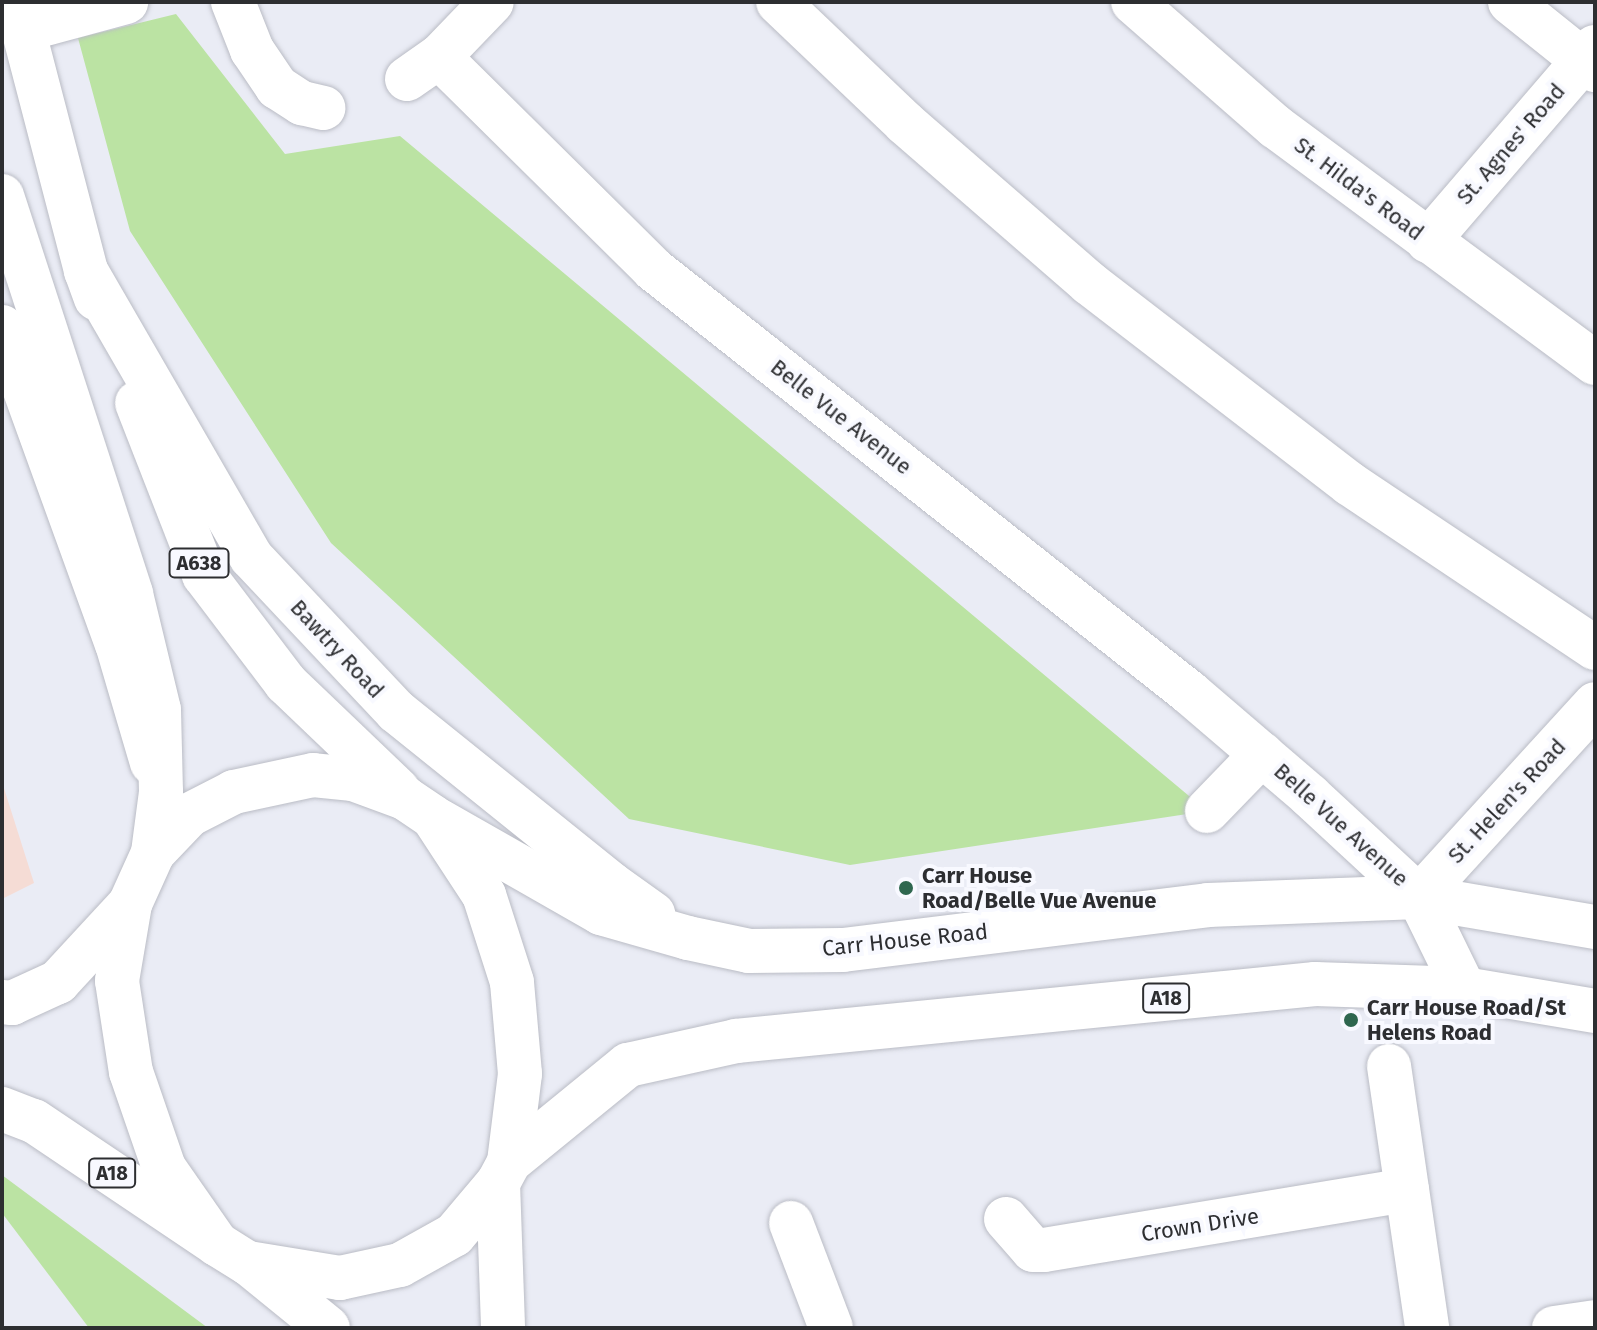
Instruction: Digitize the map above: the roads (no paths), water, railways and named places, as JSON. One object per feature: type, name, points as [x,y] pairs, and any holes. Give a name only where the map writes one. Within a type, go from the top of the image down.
[{"type":"main road","points":[[19,16],[126,2]]},
{"type":"main road","points":[[233,2],[252,50],[277,87],[302,103],[323,108]]},
{"type":"main road","name":"Belle Vue Avenue","points":[[492,2],[423,68],[653,269],[1190,693],[1419,897]]},
{"type":"main road","points":[[778,2],[905,123],[1089,283],[1350,484],[1595,648]]},
{"type":"main road","name":"St. Hilda's Road","points":[[1133,2],[1276,127],[1595,363]]},
{"type":"main road","points":[[1510,2],[1591,59]]},
{"type":"main road","name":"Bawtry Road","points":[[19,16],[86,271],[204,575],[286,683],[419,807]]},
{"type":"main road","name":"St. Agnes' Road","points":[[1428,241],[1591,59]]},
{"type":"main road","points":[[2,196],[131,594],[159,710],[161,792],[153,853],[130,904],[117,981],[131,1072],[164,1168],[233,1254],[328,1328]]},
{"type":"main road","name":"Bawtry Road","points":[[86,271],[251,557],[396,711],[611,884],[688,938]]},
{"type":"main road","points":[[2,327],[117,644],[161,792]]},
{"type":"main road","name":"St. Helen's Road","points":[[1419,897],[1595,704]]},
{"type":"main road","name":"Belle Vue Avenue","points":[[1207,811],[1262,754]]},
{"type":"main road","points":[[153,853],[189,815],[234,792],[313,775],[353,779],[419,807],[484,895],[512,982],[520,1074],[504,1173],[503,1328]]},
{"type":"main road","name":"Carr House Road","points":[[419,807],[601,913],[688,938],[749,951],[843,950],[1208,905],[1419,897],[1595,927]]},
{"type":"main road","points":[[1419,897],[1464,989]]},
{"type":"main road","points":[[2,1002],[12,1003],[58,982],[130,904]]},
{"type":"main road","name":"A18","points":[[504,1173],[628,1065],[736,1041],[1315,984],[1464,989],[1595,1011]]},
{"type":"main road","points":[[1389,1066],[1427,1328]]},
{"type":"main road","name":"A18","points":[[2,1109],[34,1121],[233,1254]]},
{"type":"main road","points":[[233,1254],[340,1278],[400,1265],[454,1235],[504,1173]]},
{"type":"main road","name":"Crown Drive","points":[[1006,1219],[1033,1250],[1044,1250],[1407,1190]]},
{"type":"main road","points":[[791,1223],[831,1328]]},
{"type":"main road","points":[[1554,1328],[1595,1322]]},
{"type":"place","name":"Carr House Road/Belle Vue Avenue","points":[[906,888]]},
{"type":"place","name":"Carr House Road/St Helens Road","points":[[1351,1020]]}]
